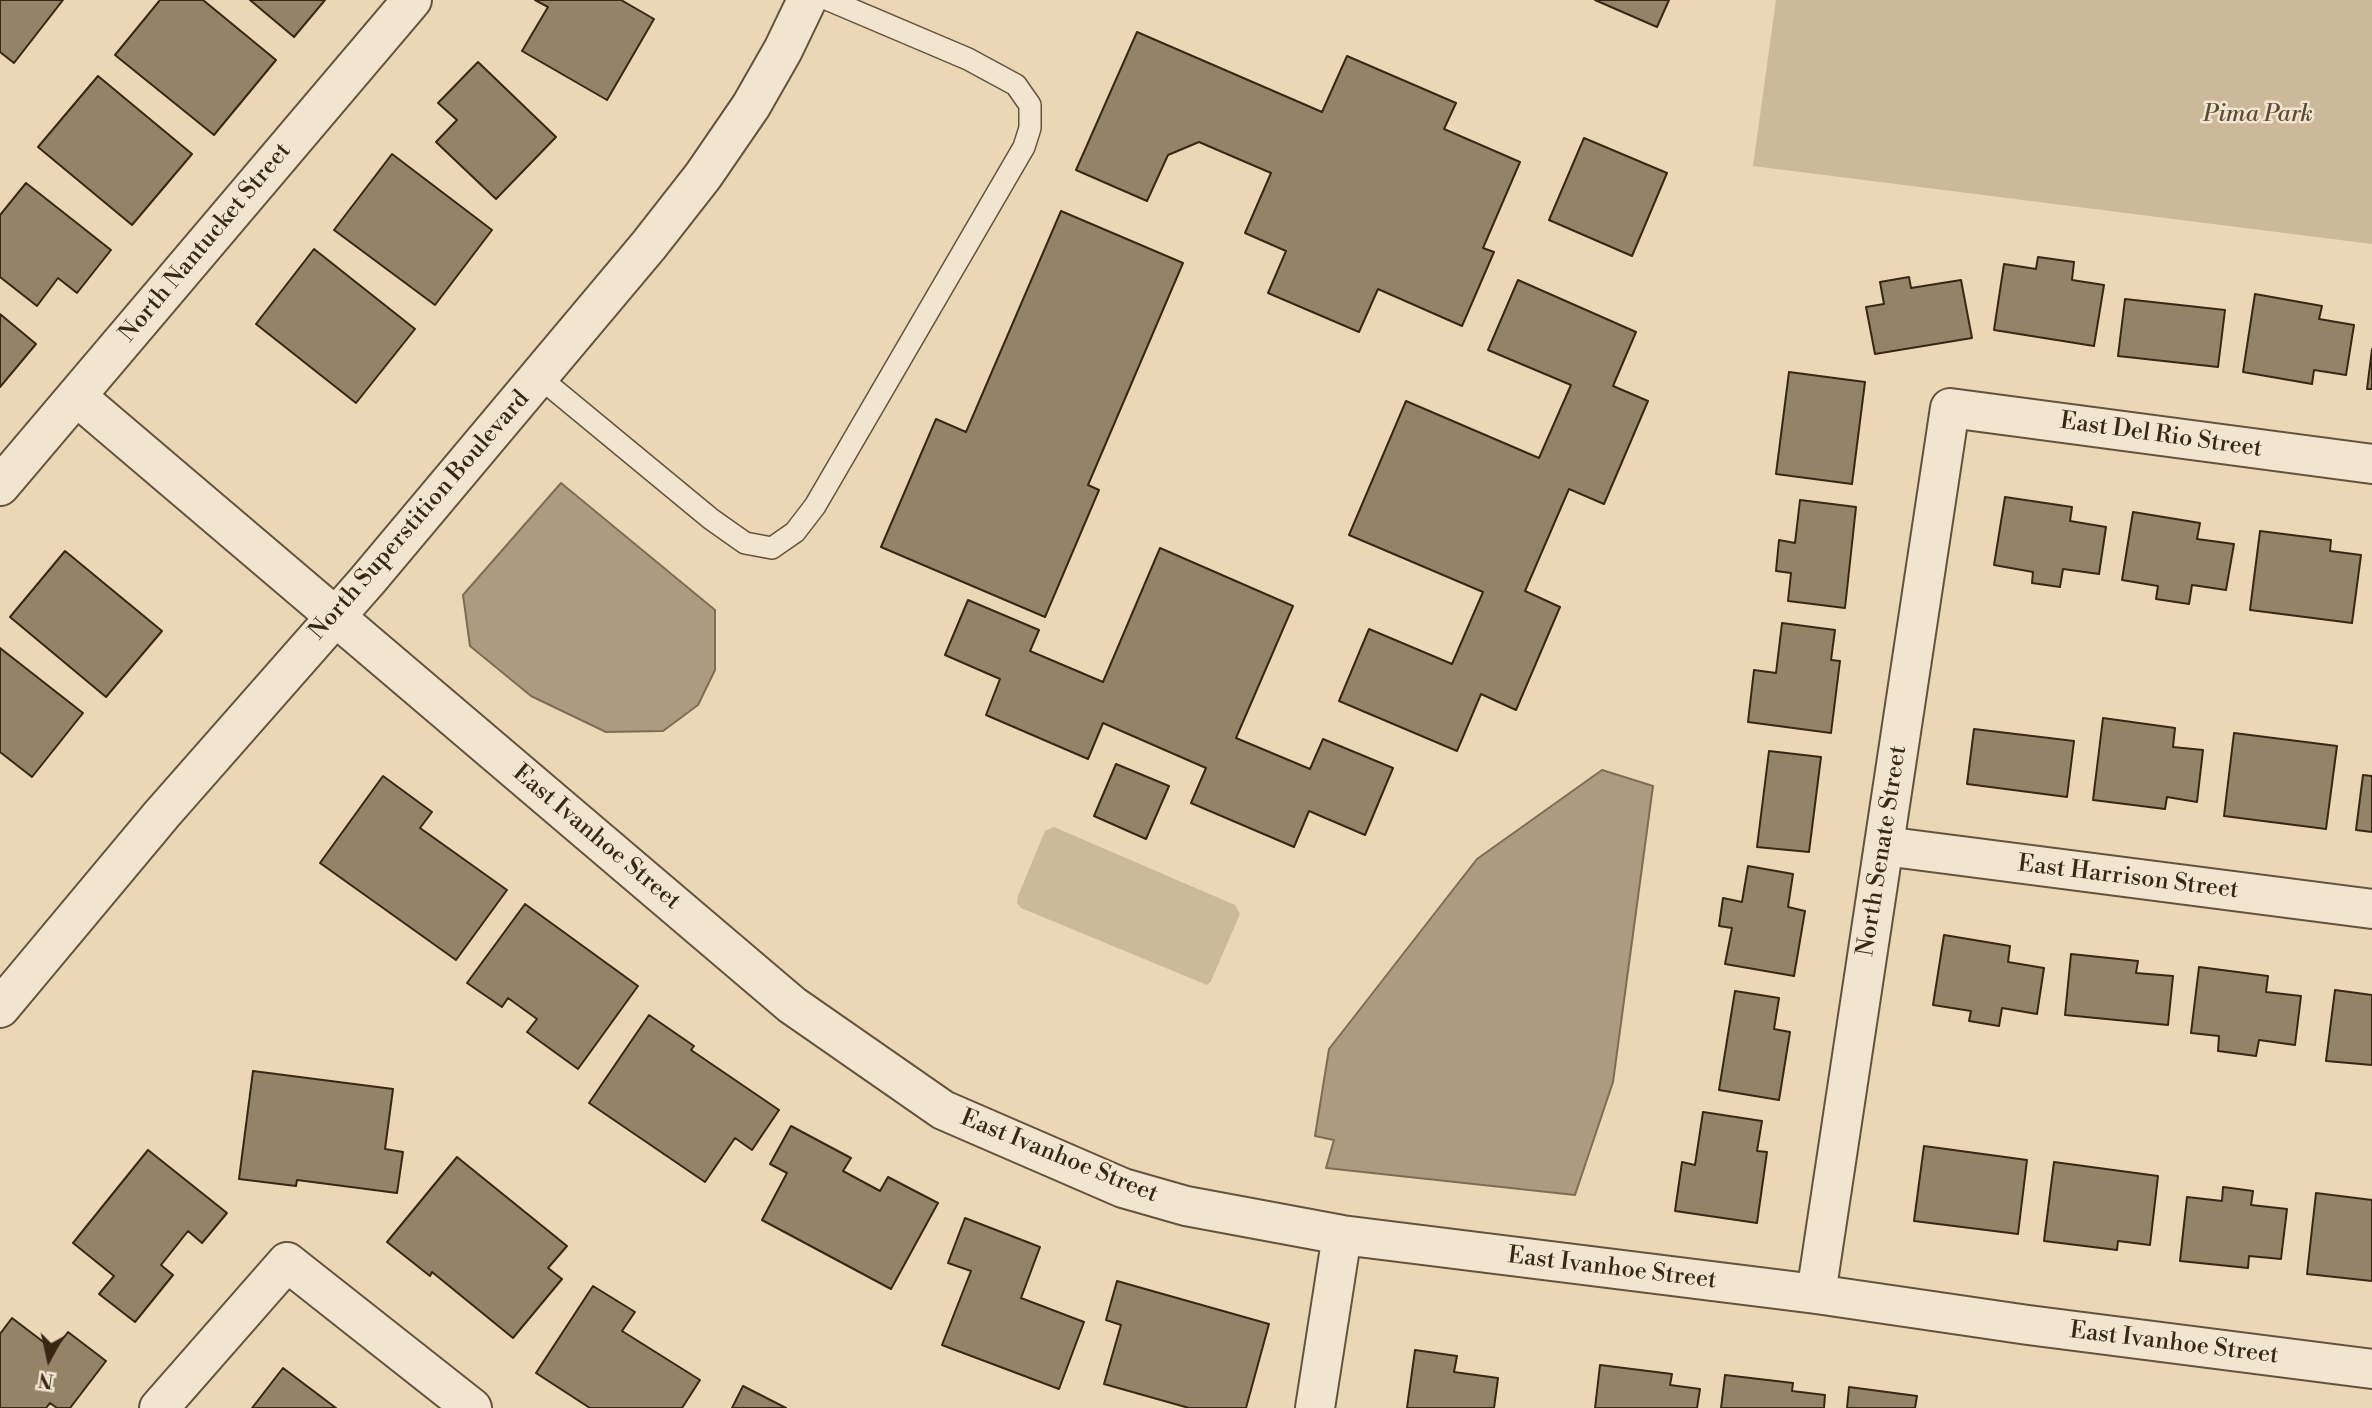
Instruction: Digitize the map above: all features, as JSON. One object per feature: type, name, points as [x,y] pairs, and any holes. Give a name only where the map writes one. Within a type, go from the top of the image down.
[{"type":"street","name":"North Nantucket Street","points":[[0,486],[412,0]]},
{"type":"street","name":"North Superstition Boulevard","points":[[0,1008],[162,814],[336,617],[539,377],[703,176],[751,106],[783,50],[807,0]]},
{"type":"street","name":"East Ivanhoe Street","points":[[76,396],[792,1005],[943,1110],[1123,1188],[1186,1206],[1342,1235],[1816,1294],[2372,1369]]},
{"type":"street","name":"East Del Rio Street","points":[[1950,408],[2372,464]]},
{"type":"street","name":"North Senate Street","points":[[1816,1294],[1950,408]]},
{"type":"street","name":"East Harrison Street","points":[[1884,846],[2372,909]]},
{"type":"street","points":[[1315,1408],[1342,1235]]},
{"type":"street","points":[[159,1408],[287,1262],[472,1408]]},
{"type":"lane","points":[[539,377],[703,513],[745,543],[772,548],[795,532],[815,506],[978,227],[1024,147],[1030,128],[1030,105],[1016,85],[968,59],[829,0]]},
{"type":"green space","name":"Pima Park","points":[[1776,0],[2372,0],[2372,244],[1753,166]]},
{"type":"green space","points":[[1054,827],[1235,905],[1240,914],[1207,985],[1021,908],[1017,903],[1018,896],[1045,831]]},
{"type":"shaded area","points":[[561,483],[715,610],[715,670],[698,705],[663,731],[606,732],[531,696],[470,646],[463,595]]},
{"type":"shaded area","points":[[1602,770],[1653,786],[1613,1082],[1575,1195],[1326,1168],[1334,1140],[1315,1136],[1329,1049],[1477,859]]},
{"type":"building","points":[[0,0],[63,0],[14,63],[0,52]]},
{"type":"building","points":[[160,0],[203,0],[276,60],[214,135],[115,55]]},
{"type":"building","points":[[250,0],[325,0],[294,37]]},
{"type":"building","points":[[535,0],[621,0],[654,19],[607,100],[522,51],[548,7]]},
{"type":"building","points":[[1595,0],[1669,0],[1657,27]]},
{"type":"building","points":[[1137,32],[1322,112],[1347,56],[1456,103],[1444,129],[1520,162],[1483,248],[1494,252],[1462,326],[1378,289],[1359,332],[1268,293],[1286,251],[1245,233],[1271,173],[1199,142],[1168,155],[1147,201],[1076,170]]},
{"type":"building","points":[[478,62],[556,137],[496,199],[436,142],[457,120],[438,103]]},
{"type":"building","points":[[98,76],[192,154],[132,225],[38,147]]},
{"type":"building","points":[[1584,138],[1667,173],[1632,256],[1549,220]]},
{"type":"building","points":[[392,154],[492,230],[435,305],[334,230]]},
{"type":"building","points":[[26,183],[111,250],[77,293],[58,278],[37,306],[0,277],[0,215]]},
{"type":"building","points":[[1061,211],[1183,263],[1088,485],[1099,490],[1045,617],[881,547],[936,419],[966,432]]},
{"type":"building","points":[[314,249],[415,329],[356,403],[256,324]]},
{"type":"building","points":[[2038,257],[2074,262],[2072,280],[2104,285],[2094,346],[1994,330],[2004,264],[2036,269]]},
{"type":"building","points":[[1909,277],[1911,288],[1961,280],[1972,338],[1875,354],[1866,307],[1884,304],[1880,282]]},
{"type":"building","points":[[1518,280],[1636,332],[1613,386],[1648,401],[1604,504],[1569,489],[1525,591],[1560,607],[1516,710],[1481,694],[1457,751],[1339,701],[1369,629],[1452,664],[1483,592],[1349,535],[1406,401],[1539,458],[1571,385],[1488,350]]},
{"type":"building","points":[[2255,294],[2322,306],[2319,319],[2354,325],[2346,375],[2314,370],[2312,384],[2243,372]]},
{"type":"building","points":[[2125,299],[2225,310],[2218,367],[2118,356]]},
{"type":"building","points":[[0,314],[36,344],[0,387]]},
{"type":"building","points":[[2372,349],[2372,389],[2367,389]]},
{"type":"building","points":[[1789,372],[1865,382],[1852,484],[1776,474]]},
{"type":"building","points":[[2005,497],[2072,507],[2070,521],[2106,527],[2099,574],[2063,569],[2060,587],[2032,583],[2033,572],[1994,565]]},
{"type":"building","points":[[1800,500],[1856,507],[1845,608],[1788,601],[1791,573],[1776,571],[1779,540],[1795,543]]},
{"type":"building","points":[[2133,512],[2200,523],[2197,539],[2234,544],[2226,590],[2192,585],[2189,604],[2156,599],[2158,586],[2122,580]]},
{"type":"building","points":[[2260,531],[2331,540],[2330,551],[2361,555],[2352,623],[2250,610]]},
{"type":"building","points":[[1160,548],[1293,606],[1236,738],[1310,769],[1323,739],[1393,768],[1365,835],[1309,811],[1294,847],[1191,803],[1206,768],[1103,723],[1088,759],[986,715],[1000,679],[945,655],[968,600],[1039,630],[1030,651],[1103,682]]},
{"type":"building","points":[[65,551],[162,631],[106,697],[10,617]]},
{"type":"building","points":[[1782,623],[1835,630],[1831,660],[1840,661],[1831,733],[1748,722],[1754,670],[1776,673]]},
{"type":"building","points":[[0,648],[83,713],[32,777],[0,752]]},
{"type":"building","points":[[2103,718],[2175,728],[2173,747],[2203,750],[2197,802],[2167,797],[2165,809],[2093,800]]},
{"type":"building","points":[[1974,729],[2074,741],[2067,797],[1967,784]]},
{"type":"building","points":[[2234,733],[2337,746],[2326,829],[2224,816]]},
{"type":"building","points":[[1769,751],[1821,757],[1809,852],[1757,847]]},
{"type":"building","points":[[1116,764],[1169,786],[1146,839],[1094,816]]},
{"type":"building","points":[[2363,775],[2372,776],[2372,832],[2356,830]]},
{"type":"building","points":[[383,776],[432,812],[420,828],[507,890],[456,960],[320,863]]},
{"type":"building","points":[[1748,866],[1793,874],[1788,907],[1805,911],[1794,976],[1725,964],[1732,928],[1719,926],[1723,898],[1742,902]]},
{"type":"building","points":[[525,904],[638,986],[578,1069],[527,1032],[537,1019],[508,998],[502,1007],[467,983]]},
{"type":"building","points":[[1944,935],[2010,946],[2008,962],[2044,968],[2037,1014],[2002,1008],[1999,1026],[1969,1021],[1971,1011],[1933,1005]]},
{"type":"building","points":[[2071,954],[2138,961],[2136,973],[2173,976],[2168,1025],[2065,1015]]},
{"type":"building","points":[[2199,967],[2268,976],[2266,992],[2301,996],[2295,1045],[2259,1040],[2256,1056],[2218,1051],[2219,1036],[2191,1033]]},
{"type":"building","points":[[2335,990],[2372,995],[2372,1065],[2326,1061]]},
{"type":"building","points":[[1735,991],[1779,998],[1774,1029],[1790,1032],[1779,1100],[1719,1090]]},
{"type":"building","points":[[649,1015],[694,1046],[691,1050],[779,1110],[752,1150],[735,1138],[705,1182],[589,1103]]},
{"type":"building","points":[[253,1071],[393,1089],[385,1149],[403,1152],[397,1193],[297,1180],[296,1186],[239,1179]]},
{"type":"building","points":[[1703,1112],[1762,1121],[1757,1151],[1767,1152],[1757,1223],[1675,1211],[1682,1162],[1695,1165]]},
{"type":"building","points":[[791,1126],[851,1158],[843,1171],[880,1191],[888,1177],[938,1203],[891,1289],[762,1220],[787,1173],[770,1164]]},
{"type":"building","points":[[1924,1146],[2027,1160],[2018,1234],[1914,1221]]},
{"type":"building","points":[[148,1150],[227,1213],[202,1243],[188,1231],[161,1265],[173,1275],[135,1322],[99,1294],[114,1276],[73,1243]]},
{"type":"building","points":[[457,1157],[567,1246],[548,1268],[562,1279],[513,1338],[432,1272],[430,1276],[387,1242]]},
{"type":"building","points":[[2054,1162],[2158,1176],[2150,1245],[2118,1241],[2117,1250],[2044,1241]]},
{"type":"building","points":[[2223,1187],[2253,1191],[2251,1205],[2287,1209],[2281,1259],[2249,1256],[2248,1268],[2180,1261],[2187,1197],[2222,1201]]},
{"type":"building","points":[[2316,1193],[2372,1200],[2372,1281],[2307,1274]]},
{"type":"building","points":[[965,1218],[1040,1247],[1021,1298],[1084,1322],[1059,1389],[942,1345],[971,1271],[948,1263]]},
{"type":"building","points":[[1117,1281],[1269,1324],[1246,1408],[1189,1408],[1104,1384],[1121,1325],[1106,1320]]},
{"type":"building","points":[[593,1286],[635,1312],[622,1331],[700,1380],[682,1408],[590,1408],[536,1373]]},
{"type":"building","points":[[12,1318],[54,1350],[68,1332],[106,1361],[70,1408],[57,1408],[50,1403],[46,1408],[0,1408],[0,1334]]},
{"type":"building","points":[[1415,1350],[1457,1356],[1454,1372],[1498,1378],[1494,1408],[1407,1408]]},
{"type":"building","points":[[1600,1365],[1672,1374],[1670,1385],[1700,1389],[1697,1408],[1595,1408]]},
{"type":"building","points":[[283,1368],[336,1408],[252,1408]]},
{"type":"building","points":[[1725,1375],[1793,1383],[1792,1391],[1825,1395],[1824,1408],[1721,1408]]},
{"type":"building","points":[[743,1386],[786,1408],[732,1408]]},
{"type":"building","points":[[1849,1387],[1917,1396],[1915,1408],[1847,1408]]}]
